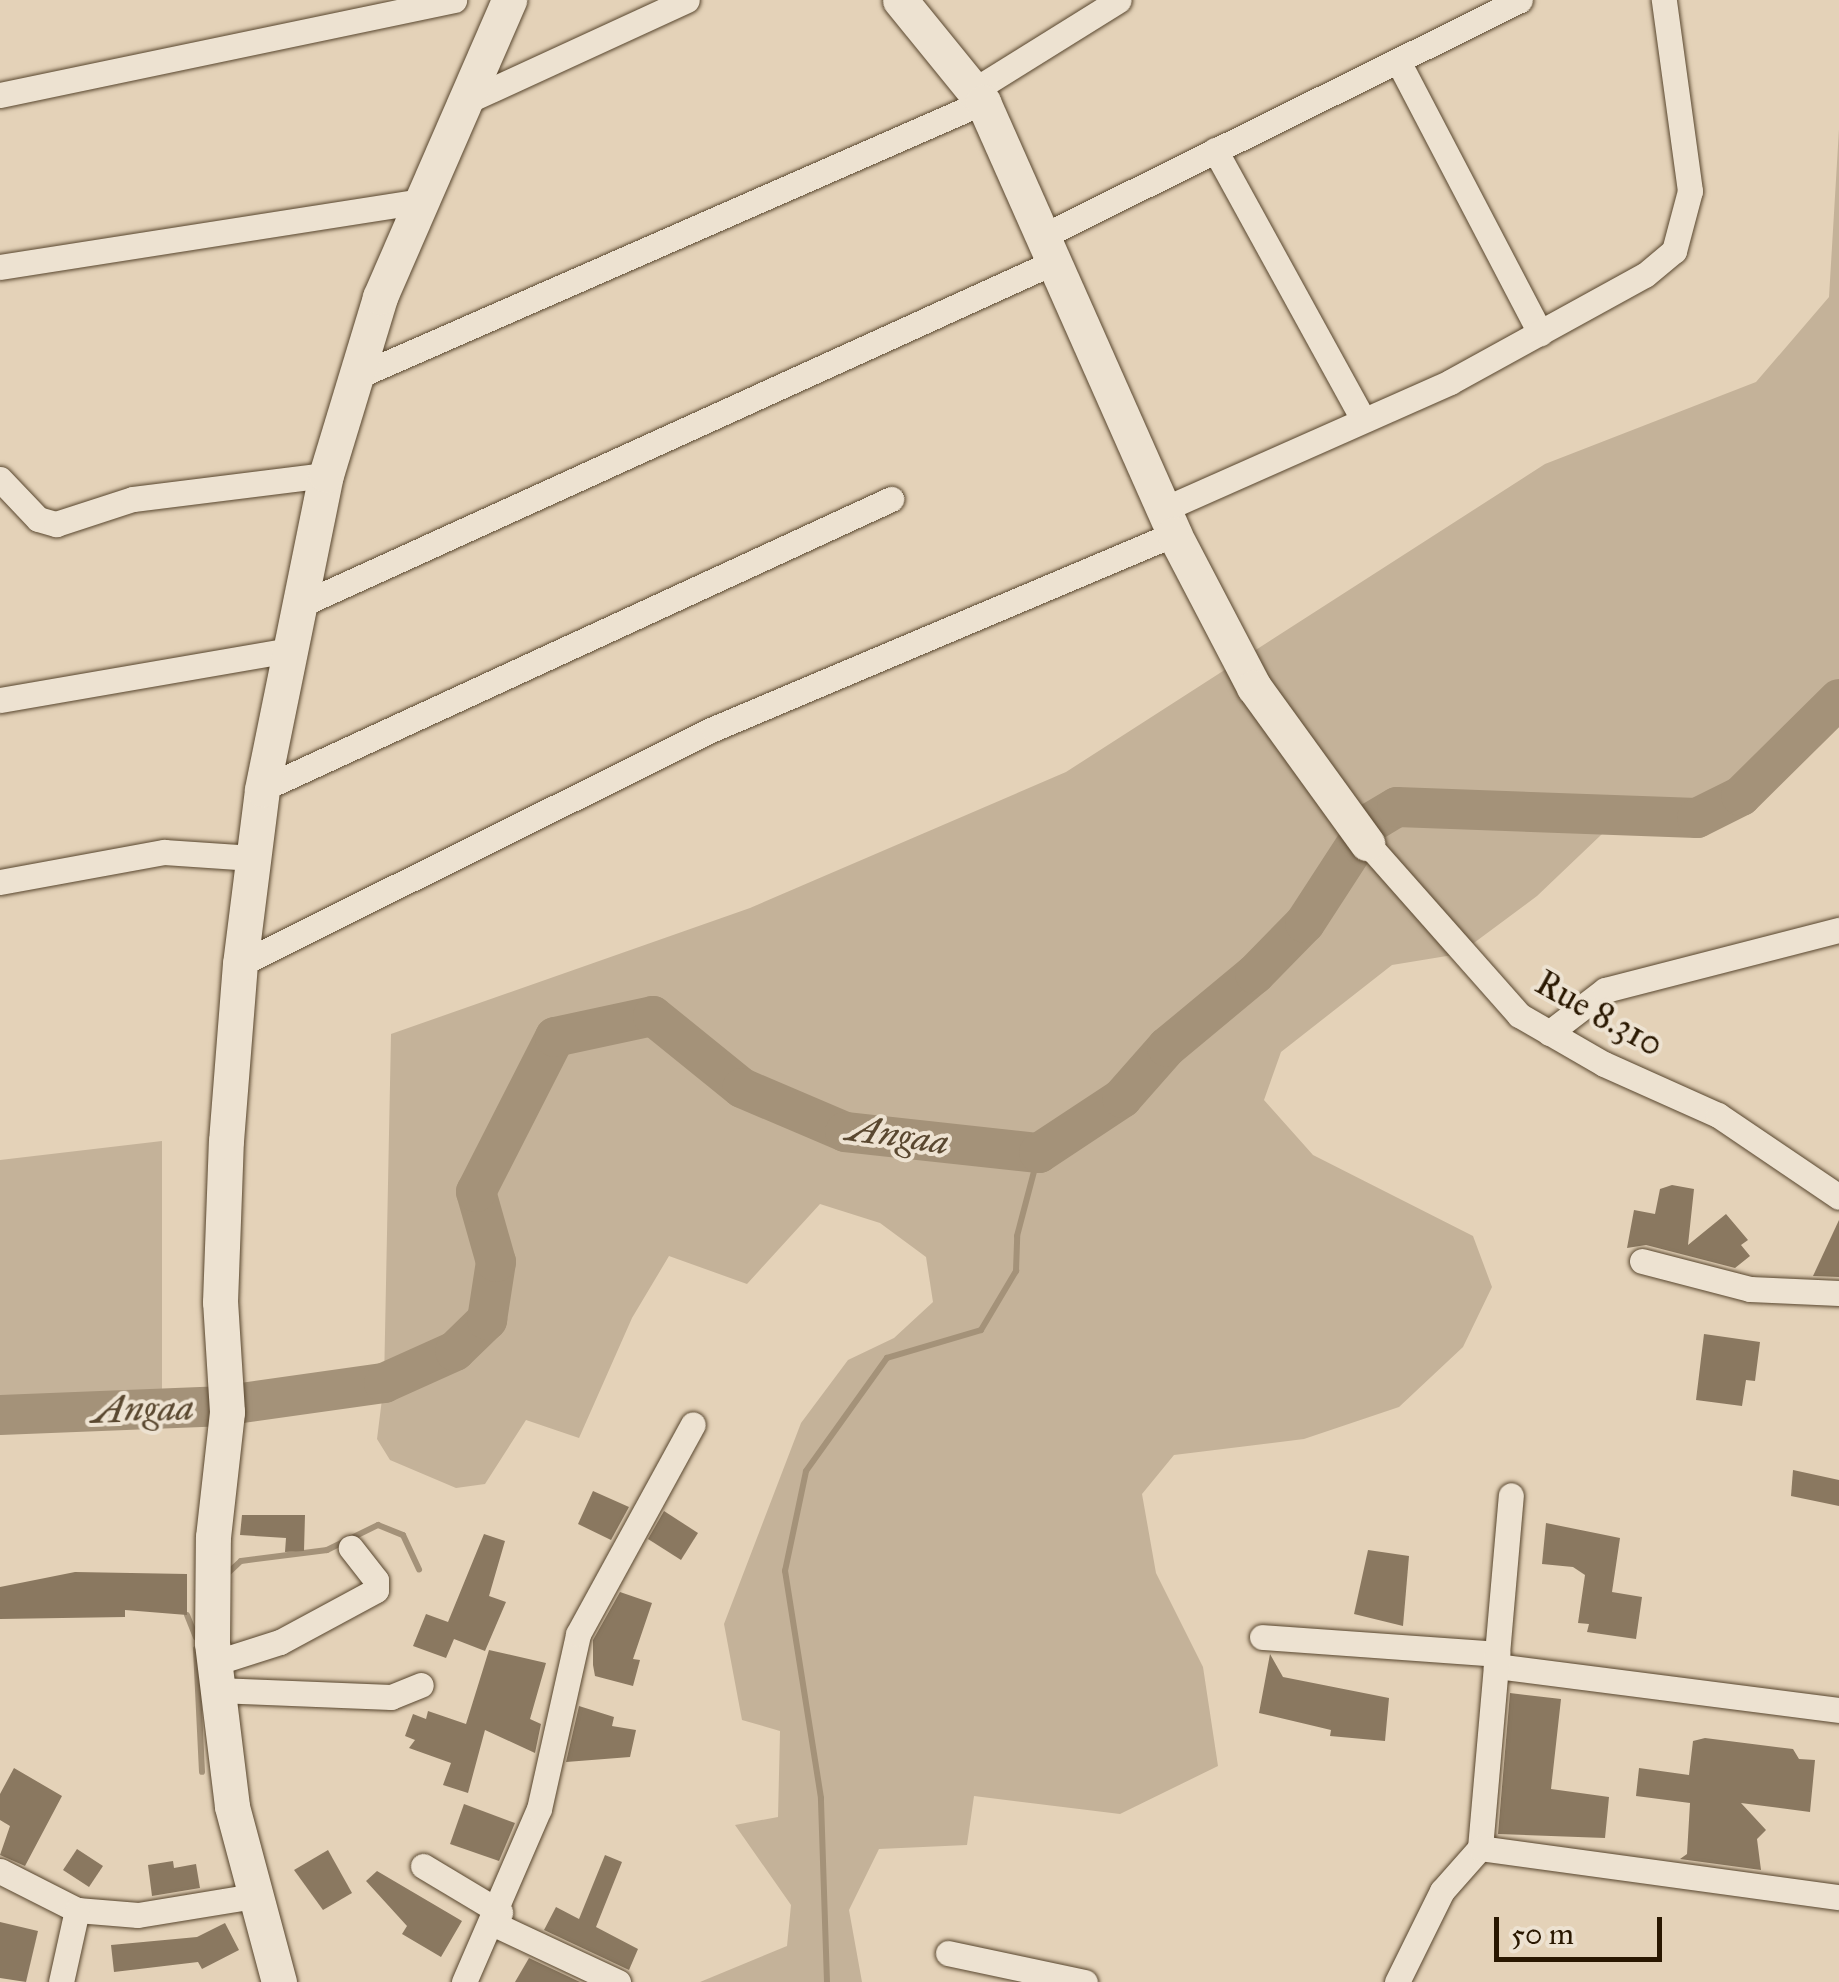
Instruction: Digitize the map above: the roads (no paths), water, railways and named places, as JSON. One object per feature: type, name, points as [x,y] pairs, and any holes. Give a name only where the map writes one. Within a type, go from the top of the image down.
[{"type":"street","points":[[0,95],[454,0]]},
{"type":"street","points":[[279,1982],[232,1806],[215,1676],[213,1536],[227,1412],[220,1302],[240,964],[262,789],[326,475],[380,297],[509,0]]},
{"type":"street","points":[[465,102],[686,0]]},
{"type":"street","points":[[900,0],[980,96],[1169,522],[1254,687],[1340,812],[1367,843]]},
{"type":"street","points":[[358,376],[980,96],[1119,0]]},
{"type":"street","points":[[298,606],[1049,249],[1215,150],[1520,0]]},
{"type":"street","points":[[240,964],[713,729],[1169,522],[1362,417],[1450,382],[1646,275],[1674,251],[1685,228],[1690,192],[1664,0]]},
{"type":"street","points":[[1398,63],[1540,333]]},
{"type":"street","points":[[1215,150],[1362,417]]},
{"type":"street","points":[[0,267],[423,201]]},
{"type":"street","points":[[0,479],[38,519],[56,524],[133,499],[326,475]]},
{"type":"street","points":[[262,789],[891,499]]},
{"type":"street","points":[[0,700],[290,650]]},
{"type":"street","name":"Rue 8.310","points":[[1367,843],[1476,973],[1519,1015],[1718,1115],[1839,1196]]},
{"type":"street","points":[[0,882],[164,852],[253,858]]},
{"type":"street","points":[[1549,1033],[1604,990],[1839,930]]},
{"type":"street","points":[[1642,1261],[1750,1289],[1839,1294]]},
{"type":"street","points":[[464,1982],[497,1918],[540,1810],[578,1634],[693,1424]]},
{"type":"street","points":[[1398,1982],[1442,1891],[1480,1848],[1511,1495]]},
{"type":"street","points":[[215,1676],[376,1590],[351,1548]]},
{"type":"street","points":[[1262,1636],[1497,1660],[1839,1710]]},
{"type":"street","points":[[215,1676],[392,1697],[421,1685]]},
{"type":"street","points":[[1480,1848],[1839,1897]]},
{"type":"street","points":[[423,1866],[497,1918],[618,1982]]},
{"type":"street","points":[[0,1871],[76,1910],[138,1915],[254,1896]]},
{"type":"street","points":[[61,1982],[76,1910]]},
{"type":"street","points":[[948,1953],[1085,1982]]},
{"type":"waterway","name":"Angaa","points":[[0,1415],[220,1406],[384,1383],[455,1351],[487,1320],[496,1262],[476,1192],[555,1037],[653,1016],[742,1088],[845,1132],[1039,1153],[1122,1098],[1167,1047],[1255,974],[1305,923],[1370,823],[1397,807],[1697,818],[1741,796],[1839,699]]},
{"type":"waterway","points":[[827,1982],[821,1798],[785,1571],[806,1471],[887,1358],[981,1330],[1016,1271],[1017,1236],[1039,1153]]},
{"type":"waterway","points":[[229,1572],[241,1561],[327,1550],[378,1525],[403,1535],[419,1570]]},
{"type":"waterway","points":[[187,1615],[196,1637]]},
{"type":"waterway","points":[[196,1649],[202,1772]]}]
